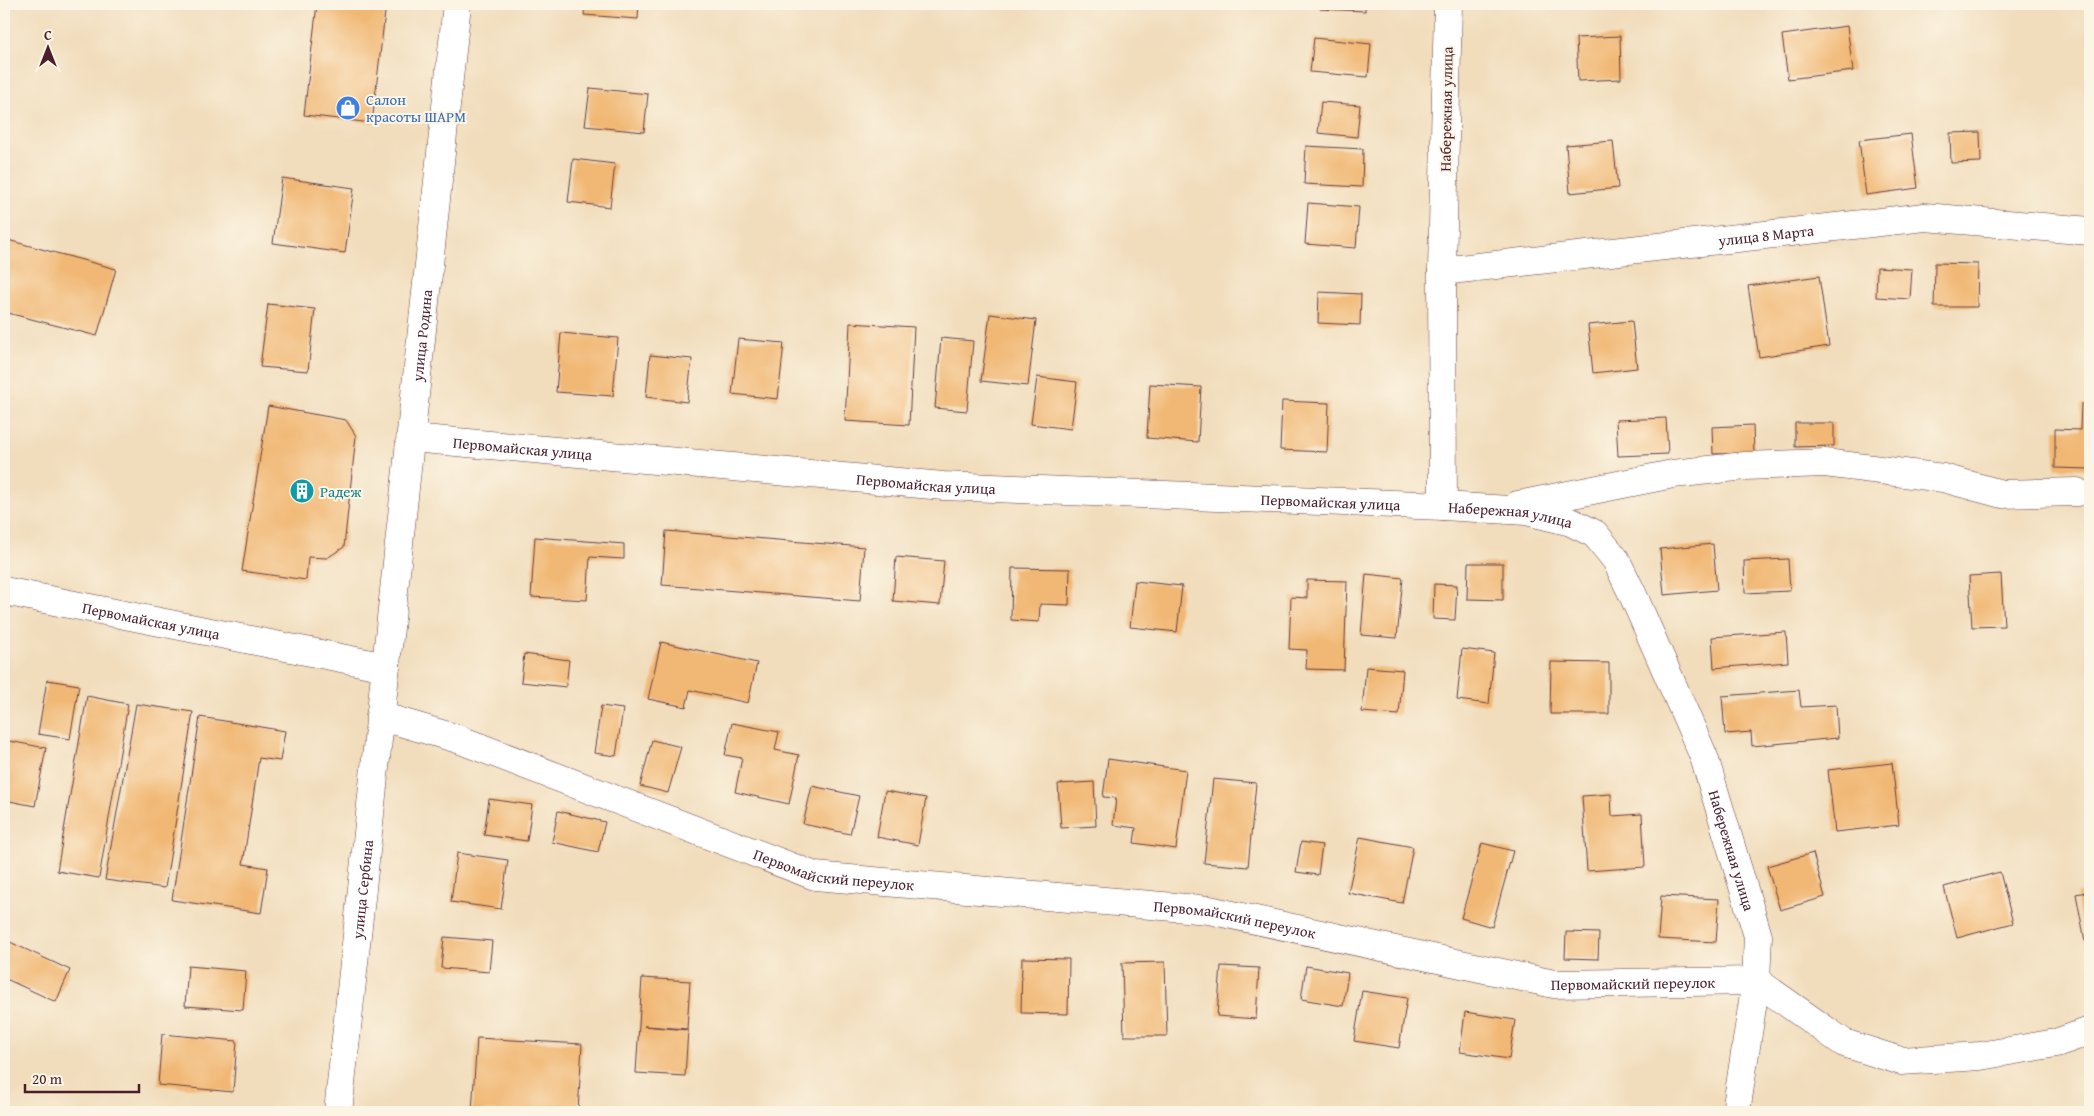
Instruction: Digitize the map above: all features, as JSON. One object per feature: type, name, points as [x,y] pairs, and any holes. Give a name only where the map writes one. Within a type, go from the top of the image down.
[{"type":"street","name":"улица Родина","points":[[386,667],[457,4]]},
{"type":"street","name":"Набережная улица","points":[[1448,4],[1442,271],[1443,506],[1526,512],[1571,522],[1596,534],[1616,560],[1704,757],[1758,936],[1756,982],[1736,1112]]},
{"type":"street","name":"улица 8 Марта","points":[[1442,271],[1926,217],[2090,231]]},
{"type":"street","name":"Первомайская улица","points":[[412,438],[943,486],[1443,506]]},
{"type":"street","points":[[1496,509],[1673,474],[1745,466],[1825,463],[1897,470],[1943,478],[2002,494],[2077,492]]},
{"type":"street","name":"Первомайская улица","points":[[4,591],[386,667]]},
{"type":"street","name":"улица Сербина","points":[[338,1112],[386,667]]},
{"type":"street","name":"Первомайский переулок","points":[[380,716],[458,739],[815,876],[1209,910],[1554,984],[1756,982]]},
{"type":"street","points":[[1756,982],[1844,1043],[1901,1061],[1980,1056],[2056,1043],[2090,1032]]},
{"type":"building","points":[[317,4],[386,4],[372,123],[304,115]]},
{"type":"building","points":[[585,4],[639,4],[638,19],[584,15]]},
{"type":"building","points":[[1321,4],[1365,4],[1365,11],[1320,9]]},
{"type":"building","points":[[1847,26],[1853,71],[1788,79],[1782,35]]},
{"type":"building","points":[[1620,36],[1621,79],[1578,81],[1576,38]]},
{"type":"building","points":[[1314,38],[1371,44],[1368,77],[1310,72]]},
{"type":"building","points":[[590,88],[648,94],[644,132],[585,126]]},
{"type":"building","points":[[1321,102],[1360,105],[1357,137],[1318,133]]},
{"type":"building","points":[[1980,132],[1981,162],[1951,163],[1950,133]]},
{"type":"building","points":[[1911,134],[1918,188],[1866,195],[1859,140]]},
{"type":"building","points":[[1613,141],[1618,188],[1570,193],[1566,145]]},
{"type":"building","points":[[1306,146],[1363,149],[1362,187],[1304,184]]},
{"type":"building","points":[[573,159],[615,164],[610,207],[568,202]]},
{"type":"building","points":[[282,178],[354,188],[345,253],[273,243]]},
{"type":"building","points":[[1308,203],[1359,207],[1356,248],[1305,244]]},
{"type":"building","points":[[4,239],[116,269],[97,336],[4,312]]},
{"type":"building","points":[[1935,263],[1978,264],[1977,307],[1934,307]]},
{"type":"building","points":[[1877,267],[1912,269],[1910,299],[1876,297]]},
{"type":"building","points":[[1819,276],[1829,346],[1759,357],[1748,286]]},
{"type":"building","points":[[1319,292],[1361,294],[1360,325],[1318,323]]},
{"type":"building","points":[[268,304],[315,309],[308,371],[260,367]]},
{"type":"building","points":[[990,314],[1036,320],[1028,386],[981,381]]},
{"type":"building","points":[[1632,321],[1637,368],[1593,373],[1588,325]]},
{"type":"building","points":[[850,323],[914,327],[909,425],[845,421]]},
{"type":"building","points":[[561,333],[618,338],[613,396],[556,392]]},
{"type":"building","points":[[941,338],[973,341],[967,411],[935,408]]},
{"type":"building","points":[[738,339],[784,343],[778,399],[732,394]]},
{"type":"building","points":[[650,355],[692,359],[687,402],[646,397]]},
{"type":"building","points":[[1037,377],[1077,382],[1071,429],[1031,424]]},
{"type":"building","points":[[1150,384],[1201,387],[1198,442],[1147,438]]},
{"type":"building","points":[[1282,401],[1329,403],[1327,452],[1280,450]]},
{"type":"building","points":[[2081,404],[2090,404],[2090,469],[2055,468],[2055,429],[2080,430]]},
{"type":"building","name":"Радеж","points":[[268,406],[346,420],[356,436],[344,547],[327,558],[308,557],[306,580],[242,571]]},
{"type":"building","points":[[1666,418],[1668,454],[1618,456],[1616,420]]},
{"type":"building","points":[[1795,423],[1834,423],[1834,446],[1795,447]]},
{"type":"building","points":[[1753,425],[1754,453],[1713,454],[1712,427]]},
{"type":"building","points":[[666,531],[864,547],[860,601],[662,585]]},
{"type":"building","points":[[535,537],[624,544],[624,559],[590,557],[587,600],[531,597]]},
{"type":"building","points":[[1713,544],[1717,590],[1664,595],[1660,549]]},
{"type":"building","points":[[896,557],[944,561],[940,605],[893,601]]},
{"type":"building","points":[[1788,559],[1790,591],[1745,593],[1744,561]]},
{"type":"building","points":[[1468,563],[1503,563],[1503,600],[1467,599]]},
{"type":"building","points":[[1012,568],[1070,569],[1069,605],[1040,604],[1039,622],[1011,620]]},
{"type":"building","points":[[1366,574],[1403,578],[1397,638],[1361,635]]},
{"type":"building","points":[[2001,574],[2004,626],[1972,627],[1969,576]]},
{"type":"building","points":[[1307,580],[1347,581],[1344,670],[1306,669],[1307,650],[1289,649],[1291,597],[1307,598]]},
{"type":"building","points":[[1135,581],[1182,586],[1177,632],[1130,627]]},
{"type":"building","points":[[1434,584],[1457,585],[1455,620],[1433,619]]},
{"type":"building","points":[[1786,632],[1788,662],[1714,668],[1712,637]]},
{"type":"building","points":[[661,642],[757,663],[748,703],[690,690],[686,707],[648,699]]},
{"type":"building","points":[[1462,649],[1494,653],[1489,704],[1457,700]]},
{"type":"building","points":[[524,654],[569,660],[566,687],[521,682]]},
{"type":"building","points":[[1551,662],[1609,663],[1609,714],[1550,714]]},
{"type":"building","points":[[1366,667],[1403,670],[1399,715],[1362,712]]},
{"type":"building","points":[[47,680],[79,685],[70,739],[38,734]]},
{"type":"building","points":[[1799,690],[1801,707],[1836,705],[1838,738],[1752,746],[1751,732],[1725,734],[1722,696]]},
{"type":"building","points":[[87,696],[128,704],[99,878],[57,871]]},
{"type":"building","points":[[136,704],[193,712],[165,888],[105,880]]},
{"type":"building","points":[[601,706],[623,709],[616,756],[594,753]]},
{"type":"building","points":[[200,717],[285,731],[280,761],[259,758],[243,864],[268,868],[261,913],[172,900]]},
{"type":"building","points":[[732,723],[779,732],[775,750],[799,755],[789,804],[735,792],[742,758],[725,755]]},
{"type":"building","points":[[4,740],[46,748],[35,806],[4,800]]},
{"type":"building","points":[[652,740],[681,747],[668,793],[640,786]]},
{"type":"building","points":[[1108,759],[1186,770],[1176,849],[1134,843],[1136,828],[1113,825],[1116,798],[1103,797]]},
{"type":"building","points":[[1892,763],[1899,825],[1835,832],[1828,770]]},
{"type":"building","points":[[1213,779],[1256,783],[1248,867],[1204,863]]},
{"type":"building","points":[[1094,782],[1096,826],[1061,828],[1058,784]]},
{"type":"building","points":[[812,786],[859,796],[850,834],[803,824]]},
{"type":"building","points":[[885,791],[926,798],[918,845],[877,837]]},
{"type":"building","points":[[1611,794],[1612,816],[1642,814],[1645,867],[1587,871],[1582,796]]},
{"type":"building","points":[[489,799],[532,805],[527,841],[484,835]]},
{"type":"building","points":[[558,811],[605,822],[598,852],[552,842]]},
{"type":"building","points":[[1360,837],[1413,847],[1402,903],[1348,893]]},
{"type":"building","points":[[1301,842],[1322,845],[1318,875],[1296,872]]},
{"type":"building","points":[[1482,843],[1513,851],[1492,927],[1461,918]]},
{"type":"building","points":[[457,853],[508,860],[501,909],[451,902]]},
{"type":"building","points":[[1813,853],[1825,897],[1780,910],[1767,866]]},
{"type":"building","points":[[2000,872],[2013,923],[1957,938],[1944,887]]},
{"type":"building","points":[[2090,891],[2090,940],[2085,941],[2076,894]]},
{"type":"building","points":[[1661,896],[1719,899],[1716,942],[1658,939]]},
{"type":"building","points":[[1566,932],[1599,933],[1598,959],[1565,958]]},
{"type":"building","points":[[444,937],[492,941],[489,972],[441,968]]},
{"type":"building","points":[[10,942],[70,970],[56,1002],[4,978],[4,954]]},
{"type":"building","points":[[1022,958],[1069,959],[1068,1014],[1021,1013]]},
{"type":"building","points":[[1165,962],[1167,1036],[1124,1036],[1122,963]]},
{"type":"building","points":[[188,966],[246,971],[243,1010],[185,1006]]},
{"type":"building","points":[[1221,966],[1259,968],[1256,1019],[1217,1016]]},
{"type":"building","points":[[1306,966],[1348,973],[1343,1006],[1301,999]]},
{"type":"building","points":[[642,978],[690,981],[687,1029],[644,1026],[688,1030],[685,1076],[636,1073]]},
{"type":"building","points":[[1362,991],[1407,998],[1399,1048],[1354,1041]]},
{"type":"building","points":[[1465,1012],[1515,1020],[1509,1059],[1460,1052]]},
{"type":"building","points":[[162,1034],[237,1041],[233,1092],[158,1085]]},
{"type":"building","points":[[477,1038],[582,1044],[578,1112],[472,1111]]},
{"type":"place","name":"Салон красоты ШАРМ","points":[[348,108]]},
{"type":"place","name":"Радеж","points":[[302,491]]}]
